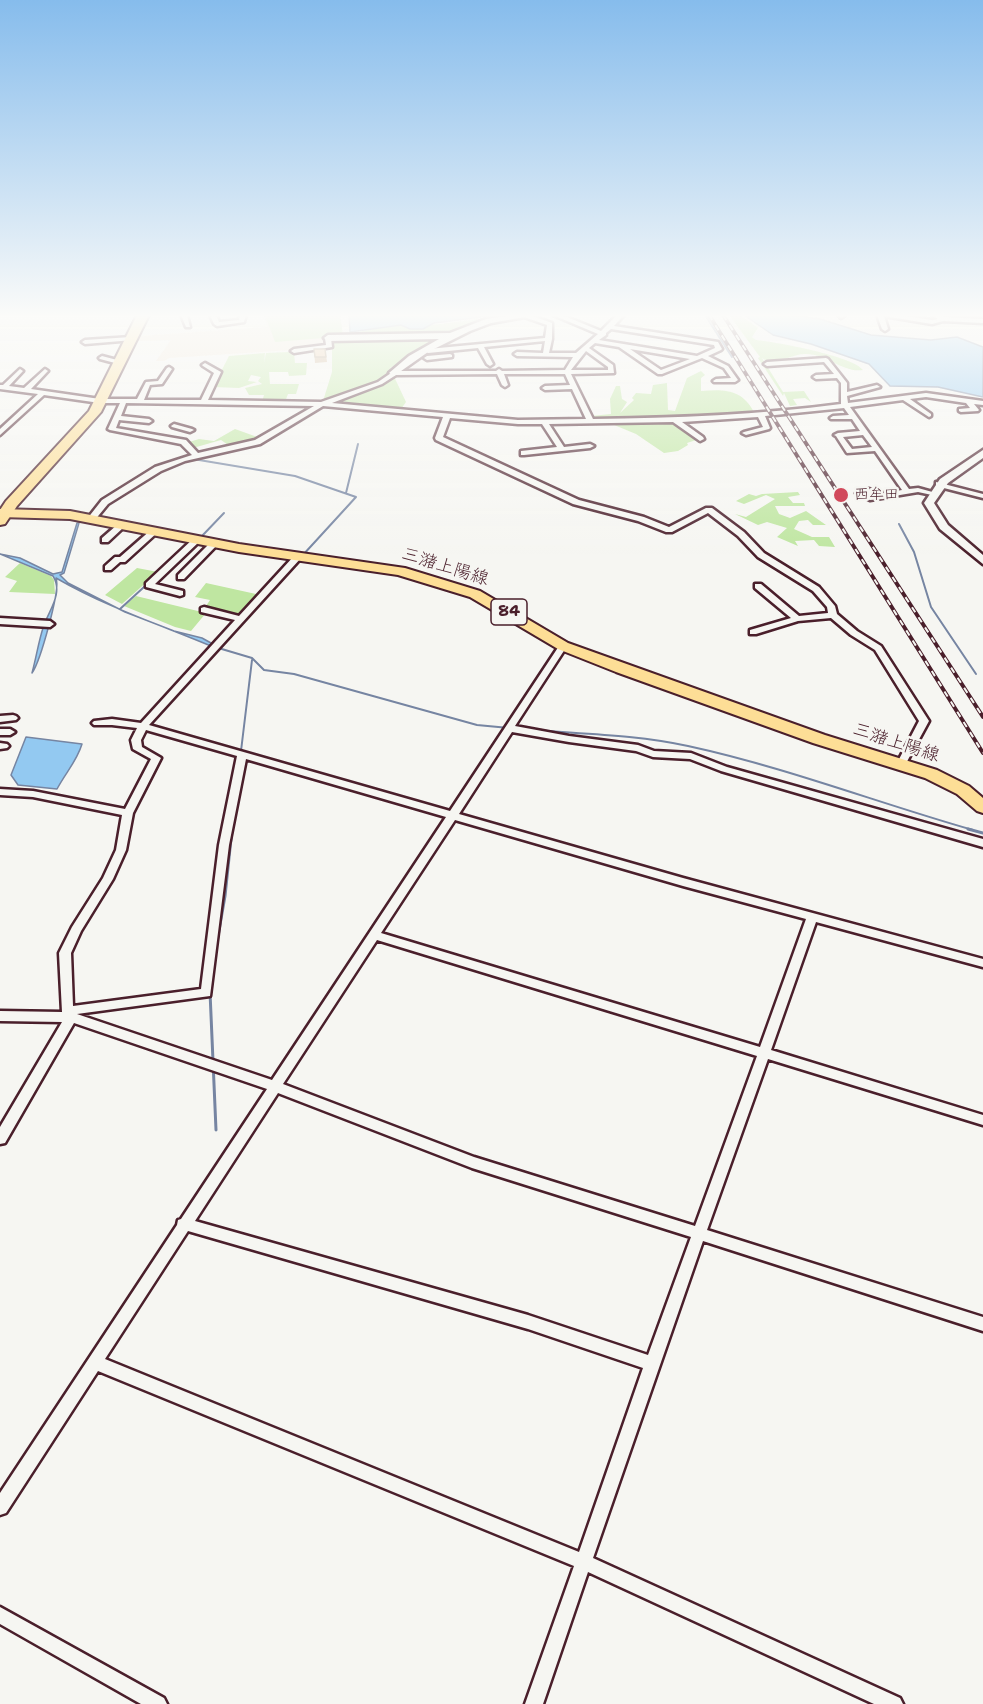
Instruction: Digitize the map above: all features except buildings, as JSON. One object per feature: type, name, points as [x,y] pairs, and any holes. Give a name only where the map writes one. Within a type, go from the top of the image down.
[{"type":"highway","points":[[2,516],[86,423],[103,395]]},
{"type":"main road","name":"三潴上陽線","points":[[2,516],[91,519],[297,558],[400,571],[475,594],[563,646],[679,692],[931,774],[951,783],[983,807]]},
{"type":"street","points":[[0,433],[41,395]]},
{"type":"street","points":[[54,395],[100,401],[322,404],[486,420],[544,422],[675,420],[760,414],[926,395],[983,403]]},
{"type":"street","points":[[140,401],[143,395]]},
{"type":"street","points":[[203,403],[207,395]]},
{"type":"street","points":[[91,519],[105,502],[158,469],[196,455],[257,442],[322,404],[348,395]]},
{"type":"street","points":[[578,395],[590,421]]},
{"type":"street","points":[[844,395],[844,403],[907,492]]},
{"type":"street","points":[[903,397],[929,415]]},
{"type":"street","points":[[961,410],[976,410],[966,400]]},
{"type":"street","points":[[124,401],[112,429],[185,442],[196,455]]},
{"type":"street","points":[[339,413],[351,406]]},
{"type":"street","points":[[486,420],[492,408]]},
{"type":"street","points":[[746,433],[767,428],[760,414]]},
{"type":"street","points":[[447,416],[439,438],[576,502],[641,519],[669,530],[709,510],[741,534],[761,555],[816,589],[831,606],[833,615],[854,633],[878,648],[924,721],[901,765]]},
{"type":"street","points":[[833,418],[854,417]]},
{"type":"street","points":[[116,418],[149,421]]},
{"type":"street","points":[[675,420],[700,439]]},
{"type":"street","points":[[544,422],[561,449]]},
{"type":"street","points":[[155,445],[178,427],[190,429]]},
{"type":"street","points":[[865,433],[838,435],[850,451],[876,449]]},
{"type":"street","points":[[524,453],[590,446]]},
{"type":"street","points":[[983,453],[936,489],[929,503],[933,514],[944,527],[983,561]]},
{"type":"street","points":[[876,496],[936,489],[983,496]]},
{"type":"street","points":[[105,540],[120,527]]},
{"type":"street","points":[[108,568],[116,558],[122,560],[155,531]]},
{"type":"street","points":[[180,592],[148,585],[174,566],[198,540]]},
{"type":"street","points":[[181,577],[215,543]]},
{"type":"street","points":[[0,1139],[69,1014],[64,953],[108,879],[121,850],[128,813],[156,758],[138,749],[136,740],[142,726],[297,558]]},
{"type":"street","points":[[758,586],[797,619]]},
{"type":"street","points":[[204,610],[240,619]]},
{"type":"street","points":[[753,632],[797,619],[833,615]]},
{"type":"street","points":[[0,621],[50,624]]},
{"type":"street","points":[[0,1507],[563,646]]},
{"type":"street","points":[[0,719],[13,718]]},
{"type":"street","points":[[97,723],[112,722],[142,726],[242,757],[983,963]]},
{"type":"street","points":[[509,728],[569,740],[638,748],[653,754],[691,756],[724,769],[983,843]]},
{"type":"street","points":[[0,1016],[69,1014],[206,993],[224,845],[242,757]]},
{"type":"street","points":[[0,792],[33,794],[128,813]]},
{"type":"street","points":[[534,1704],[652,1364],[813,916]]},
{"type":"street","points":[[375,935],[983,1120]]},
{"type":"street","points":[[69,1014],[274,1086],[472,1162],[699,1232],[983,1324]]},
{"type":"street","points":[[183,1224],[528,1322],[652,1364]]},
{"type":"street","points":[[94,1362],[584,1562],[894,1704]]},
{"type":"street","points":[[0,1616],[158,1704]]},
{"type":"green space","points":[[249,395],[288,395],[285,402],[262,402],[264,395]]},
{"type":"green space","points":[[325,395],[402,395],[406,402],[401,409],[323,401]]},
{"type":"green space","points":[[612,395],[621,395],[622,399],[627,402],[620,413],[634,400],[632,398],[635,395],[667,395],[668,410],[675,411],[681,395],[737,395],[749,404],[754,412],[687,417],[593,419],[591,416],[611,414],[610,399]]},
{"type":"green space","points":[[785,395],[806,395],[811,402],[805,398],[793,399],[797,405],[790,406]]},
{"type":"green space","points":[[674,421],[696,440],[687,443],[688,445],[678,451],[664,453],[636,434],[607,422]]},
{"type":"green space","points":[[235,429],[260,438],[231,447],[221,440],[193,448],[189,442],[199,439],[214,441]]},
{"type":"green space","points":[[798,492],[800,495],[788,497],[793,503],[804,503],[805,506],[775,506],[779,514],[790,518],[806,511],[826,525],[813,525],[808,520],[799,521],[794,529],[812,537],[829,537],[835,547],[819,546],[814,540],[795,541],[798,546],[777,537],[787,528],[767,522],[758,525],[735,514],[746,517],[775,499],[766,495],[744,504],[736,501],[749,494],[756,496],[762,494]]},
{"type":"green space","points":[[20,563],[51,576],[54,580],[55,594],[9,592],[17,581],[5,577]]},
{"type":"green space","points":[[137,568],[158,572],[122,604],[105,595]]},
{"type":"green space","points":[[206,583],[256,594],[238,616],[204,609],[210,600],[195,597]]},
{"type":"green space","points":[[136,596],[206,613],[191,631],[175,627],[124,606]]},
{"type":"water","points":[[77,523],[79,523],[64,573],[60,575],[68,583],[118,609],[76,589],[56,578],[56,583],[53,576],[0,554],[20,558],[53,574],[62,572]]},
{"type":"water","points":[[55,600],[44,641],[32,673],[43,628]]},
{"type":"water","points":[[154,623],[202,638],[220,648],[218,649]]},
{"type":"water","points":[[26,737],[82,744],[57,789],[18,785],[11,775]]},
{"type":"waterway","points":[[346,493],[358,444]]},
{"type":"waterway","points":[[193,459],[295,476],[356,497],[302,556]]},
{"type":"waterway","points":[[201,537],[224,513]]},
{"type":"waterway","points":[[899,524],[914,552],[931,607],[976,674]]},
{"type":"waterway","points":[[120,609],[144,587]]},
{"type":"waterway","points":[[215,647],[252,658],[264,670],[294,674],[477,725],[509,728]]},
{"type":"waterway","points":[[241,751],[252,660]]},
{"type":"waterway","points":[[534,730],[631,737],[688,746],[796,775],[973,830]]},
{"type":"waterway","points":[[232,830],[233,823]]},
{"type":"waterway","points":[[213,965],[225,896],[232,829]]},
{"type":"waterway","points":[[968,829],[983,833]]},
{"type":"waterway","points":[[210,992],[216,1130]]},
{"type":"railway","points":[[759,395],[983,753]]},
{"type":"railway","points":[[774,395],[983,717]]},
{"type":"place","name":"西牟田","points":[[841,495]]}]
